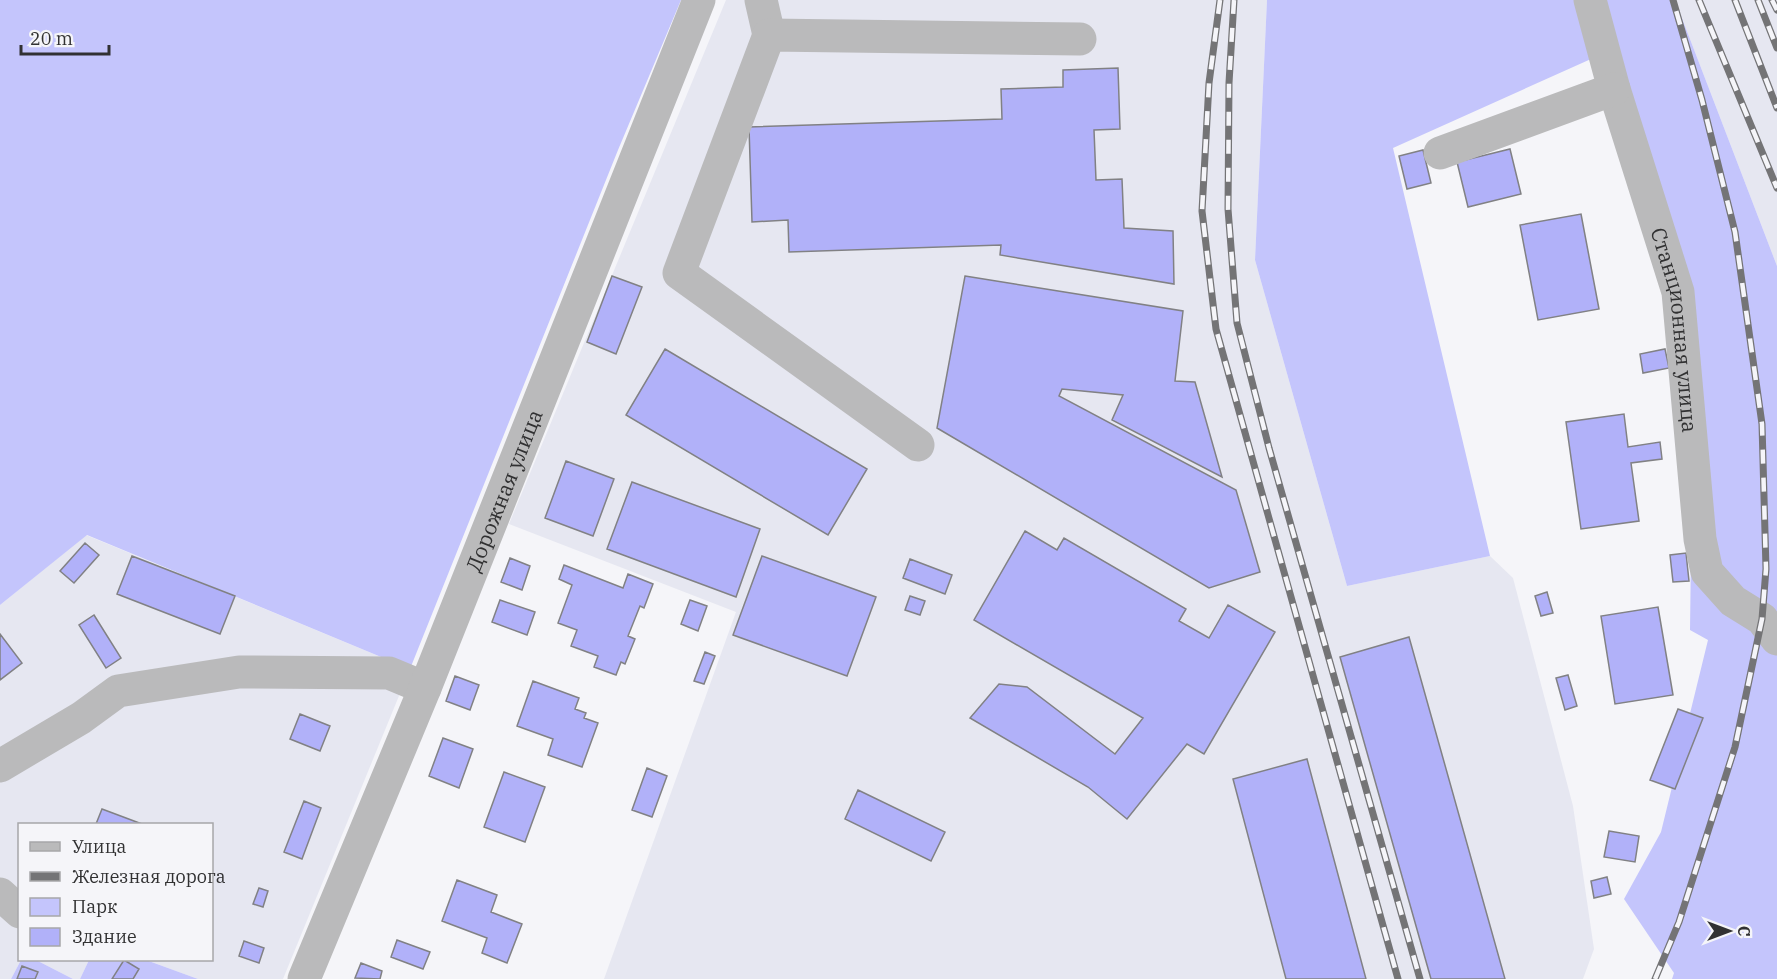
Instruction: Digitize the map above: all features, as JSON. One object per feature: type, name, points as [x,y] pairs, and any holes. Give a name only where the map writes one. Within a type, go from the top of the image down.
[{"type":"street","name":"Дорожная улица","points":[[304,979],[425,688],[699,0]]},
{"type":"street","points":[[761,0],[769,35],[679,273],[918,445]]},
{"type":"street","name":"Станционная улица","points":[[1590,0],[1614,89],[1678,292],[1700,539],[1707,572],[1733,602],[1762,619],[1777,639]]},
{"type":"street","points":[[769,35],[1080,39]]},
{"type":"street","points":[[1440,153],[1614,89]]},
{"type":"street","points":[[0,766],[81,717],[118,691],[239,672],[389,673],[425,688]]},
{"type":"street","points":[[0,894],[18,910]]},
{"type":"shaded area","points":[[726,0],[1267,0],[1255,260],[1347,586],[1490,556],[1513,578],[1573,806],[1594,949],[1583,979],[604,979],[736,612],[509,524]]},
{"type":"shaded area","points":[[1675,0],[1777,0],[1777,266]]},
{"type":"shaded area","points":[[86,535],[410,669],[283,979],[198,979],[149,961],[213,961],[213,823],[18,823],[18,961],[20,961],[11,979],[0,979],[0,605]]},
{"type":"shaded area","points":[[38,961],[89,961],[80,979],[73,979]]},
{"type":"green space","points":[[0,0],[681,0],[618,150],[410,669],[87,535],[0,605]]},
{"type":"green space","points":[[1267,0],[1675,0],[1777,266],[1777,979],[1672,979],[1674,973],[1624,899],[1661,832],[1708,640],[1690,630],[1691,552],[1668,298],[1591,59],[1393,148],[1490,556],[1347,586],[1255,260]]},
{"type":"green space","points":[[20,961],[38,961],[73,979],[11,979]]},
{"type":"green space","points":[[89,961],[149,961],[198,979],[80,979]]},
{"type":"building","points":[[1118,68],[1120,129],[1094,130],[1096,180],[1122,179],[1124,228],[1173,231],[1174,284],[1000,255],[1001,245],[789,252],[788,220],[752,222],[749,127],[1002,119],[1001,89],[1063,87],[1063,70]]},
{"type":"building","points":[[1510,149],[1521,194],[1468,207],[1457,162]]},
{"type":"building","points":[[1423,150],[1431,183],[1407,189],[1399,156]]},
{"type":"building","points":[[1581,214],[1599,309],[1538,320],[1520,225]]},
{"type":"building","points":[[612,276],[642,287],[616,354],[587,342]]},
{"type":"building","points":[[965,276],[1183,311],[1175,381],[1195,382],[1222,477],[1112,420],[1123,395],[1062,389],[1059,396],[1236,490],[1260,572],[1209,588],[937,428]]},
{"type":"building","points":[[665,349],[867,469],[828,535],[626,415]]},
{"type":"building","points":[[1665,349],[1669,368],[1643,373],[1640,354]]},
{"type":"building","points":[[1624,414],[1628,447],[1660,442],[1662,459],[1631,463],[1639,521],[1581,529],[1566,422]]},
{"type":"building","points":[[566,461],[614,479],[593,536],[545,518]]},
{"type":"building","points":[[632,482],[760,529],[736,597],[607,549]]},
{"type":"building","points":[[1025,531],[1057,550],[1064,538],[1186,609],[1179,621],[1209,638],[1228,605],[1275,632],[1204,754],[1187,744],[1127,819],[1088,787],[970,718],[999,684],[1027,687],[1115,754],[1143,718],[974,620]]},
{"type":"building","points":[[85,543],[99,555],[74,583],[60,571]]},
{"type":"building","points":[[1686,553],[1689,581],[1673,582],[1670,555]]},
{"type":"building","points":[[132,556],[235,596],[220,634],[117,594]]},
{"type":"building","points":[[762,556],[876,597],[847,676],[733,635]]},
{"type":"building","points":[[510,558],[530,566],[522,590],[501,582]]},
{"type":"building","points":[[910,559],[952,575],[945,594],[903,578]]},
{"type":"building","points":[[564,565],[623,588],[628,574],[653,584],[644,608],[640,606],[628,636],[635,639],[625,664],[621,662],[616,675],[594,667],[598,656],[571,646],[577,630],[558,623],[572,585],[559,579]]},
{"type":"building","points":[[1547,592],[1553,613],[1541,616],[1535,596]]},
{"type":"building","points":[[910,596],[925,601],[920,615],[905,610]]},
{"type":"building","points":[[500,600],[535,612],[527,635],[492,622]]},
{"type":"building","points":[[690,600],[707,606],[698,631],[681,624]]},
{"type":"building","points":[[1658,607],[1673,695],[1615,704],[1601,616]]},
{"type":"building","points":[[94,615],[121,658],[106,668],[79,625]]},
{"type":"building","points":[[0,634],[22,663],[0,680]]},
{"type":"building","points":[[1409,637],[1505,979],[1431,979],[1340,657]]},
{"type":"building","points":[[705,652],[715,656],[704,684],[694,681]]},
{"type":"building","points":[[1568,675],[1577,706],[1565,710],[1556,678]]},
{"type":"building","points":[[455,676],[479,685],[470,710],[446,701]]},
{"type":"building","points":[[533,681],[579,698],[575,709],[586,713],[584,718],[598,723],[582,767],[548,755],[553,739],[517,726]]},
{"type":"building","points":[[1678,709],[1703,718],[1675,789],[1650,780]]},
{"type":"building","points":[[300,714],[330,726],[320,751],[290,739]]},
{"type":"building","points":[[443,738],[473,749],[459,788],[429,776]]},
{"type":"building","points":[[1307,759],[1366,979],[1286,979],[1233,779]]},
{"type":"building","points":[[647,768],[667,776],[652,817],[632,810]]},
{"type":"building","points":[[504,772],[545,787],[525,842],[484,827]]},
{"type":"building","points":[[858,790],[945,832],[931,861],[845,819]]},
{"type":"building","points":[[304,801],[321,808],[302,859],[284,852]]},
{"type":"building","points":[[102,809],[139,823],[96,823]]},
{"type":"building","points":[[1609,831],[1639,836],[1635,862],[1604,857]]},
{"type":"building","points":[[1607,877],[1611,894],[1594,898],[1591,881]]},
{"type":"building","points":[[457,880],[497,895],[491,912],[522,924],[507,963],[482,953],[487,938],[442,921]]},
{"type":"building","points":[[259,888],[268,891],[263,907],[253,904]]},
{"type":"building","points":[[397,940],[430,952],[423,969],[391,957]]},
{"type":"building","points":[[244,941],[264,948],[259,963],[239,956]]},
{"type":"building","points":[[123,961],[139,969],[133,979],[112,979]]},
{"type":"building","points":[[361,963],[382,971],[380,979],[355,978]]},
{"type":"building","points":[[22,966],[38,972],[35,979],[17,979]]},
{"type":"railway","points":[[1220,0],[1209,83],[1202,211],[1216,329],[1398,979]]},
{"type":"railway","points":[[1234,0],[1229,83],[1228,209],[1237,323],[1269,448],[1420,979]]},
{"type":"railway","points":[[1655,979],[1679,922],[1735,747],[1762,619],[1766,569],[1762,424],[1735,232],[1702,100],[1673,0]]},
{"type":"railway","points":[[1699,0],[1777,188]]},
{"type":"railway","points":[[1735,0],[1777,108]]},
{"type":"railway","points":[[1758,0],[1777,48]]},
{"type":"railway","points":[[1772,0],[1777,10]]}]
